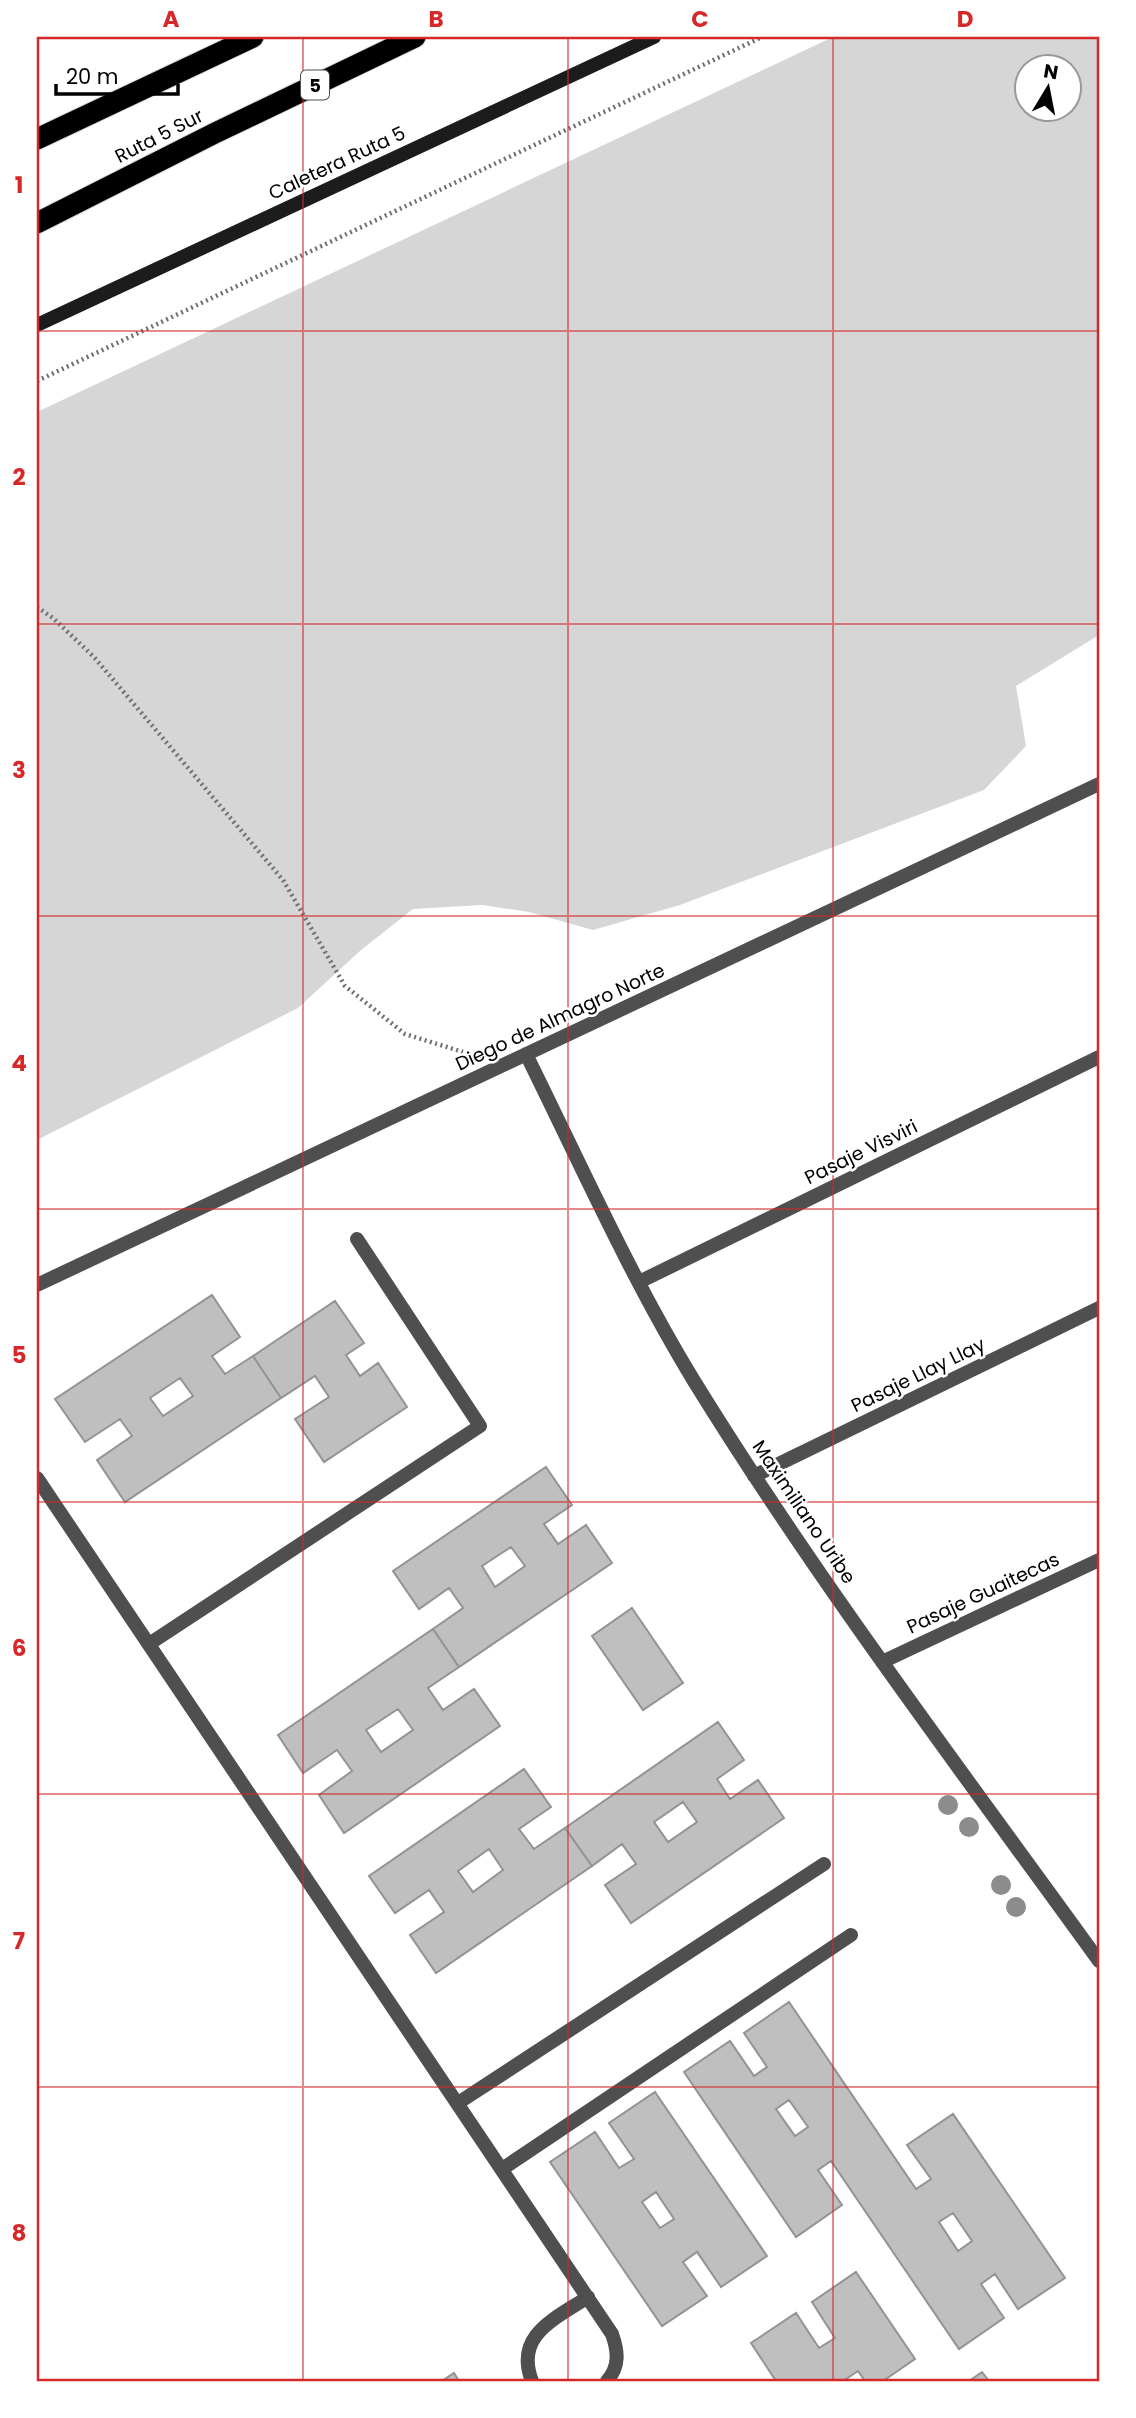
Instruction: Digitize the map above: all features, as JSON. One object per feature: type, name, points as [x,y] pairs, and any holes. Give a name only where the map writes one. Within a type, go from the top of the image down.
[{"type":"highway","points":[[37,139],[254,37]]},
{"type":"highway","name":"Ruta 5 Sur","points":[[37,223],[215,133],[415,37]]},
{"type":"street","name":"Caletera Ruta 5","points":[[37,325],[654,37]]},
{"type":"street","name":"Diego de Almagro Norte","points":[[37,1285],[1099,785]]},
{"type":"street","name":"Maximiliano Uribe","points":[[526,1054],[639,1282],[693,1378],[754,1476],[882,1662],[1099,1961]]},
{"type":"street","name":"Pasaje Visviri","points":[[639,1282],[1099,1057]]},
{"type":"street","points":[[149,1644],[480,1426],[357,1239]]},
{"type":"street","name":"Pasaje Llay Llay","points":[[754,1476],[1099,1308]]},
{"type":"street","points":[[37,1478],[612,2334],[618,2351],[617,2365],[607,2381]]},
{"type":"street","name":"Pasaje Guaitecas","points":[[882,1662],[1099,1560]]},
{"type":"street","points":[[458,2103],[824,1864]]},
{"type":"street","points":[[502,2169],[851,1935]]},
{"type":"street","points":[[532,2381],[526,2366],[531,2340],[553,2320],[588,2297]]},
{"type":"path","points":[[37,382],[762,37]]},
{"type":"path","points":[[37,607],[53,618],[94,657],[283,880],[345,986],[405,1034],[456,1048],[494,1068],[502,1065]]},
{"type":"shaded area","points":[[833,37],[1099,37],[1099,635],[1016,686],[1026,746],[984,790],[680,905],[593,930],[529,912],[482,905],[413,909],[361,950],[298,1008],[37,1140],[37,412]]},
{"type":"building","points":[[212,1295],[240,1337],[212,1356],[225,1374],[253,1356],[281,1398],[125,1502],[97,1460],[132,1436],[120,1419],[85,1442],[55,1399]],"holes":[[[180,1378],[193,1396],[163,1416],[150,1398]]]},
{"type":"building","points":[[335,1301],[364,1343],[346,1355],[360,1376],[378,1363],[407,1407],[324,1462],[295,1419],[329,1397],[315,1376],[281,1398],[253,1356]]},
{"type":"building","points":[[546,1467],[572,1505],[544,1524],[558,1544],[586,1525],[612,1563],[459,1667],[433,1629],[463,1608],[449,1588],[419,1609],[393,1571]],"holes":[[[511,1547],[525,1566],[495,1587],[482,1566]]]},
{"type":"building","points":[[632,1608],[683,1683],[643,1710],[592,1636]]},
{"type":"building","points":[[433,1629],[459,1667],[428,1688],[443,1710],[474,1689],[500,1726],[344,1833],[319,1795],[352,1771],[337,1750],[303,1773],[278,1735]],"holes":[[[398,1709],[413,1730],[381,1752],[366,1730]]]},
{"type":"building","points":[[718,1722],[744,1760],[717,1779],[730,1799],[758,1780],[784,1818],[631,1923],[605,1885],[636,1864],[622,1844],[592,1866],[565,1828]],"holes":[[[683,1802],[697,1822],[668,1842],[654,1822]]]},
{"type":"building","points":[[524,1769],[551,1807],[519,1829],[534,1849],[565,1828],[592,1866],[436,1973],[410,1935],[444,1912],[429,1890],[395,1913],[369,1876]],"holes":[[[489,1849],[503,1870],[473,1892],[458,1871]]]},
{"type":"building","points":[[789,2002],[916,2189],[931,2179],[907,2145],[953,2114],[1065,2278],[1018,2309],[995,2274],[981,2284],[1004,2318],[959,2349],[831,2161],[818,2170],[842,2205],[796,2237],[684,2072],[730,2041],[754,2076],[767,2067],[744,2033]],"holes":[[[789,2100],[808,2127],[795,2136],[776,2109]],[[953,2213],[972,2241],[958,2251],[939,2222]]]},
{"type":"building","points":[[655,2092],[767,2256],[721,2287],[697,2252],[683,2262],[707,2296],[662,2326],[550,2162],[595,2132],[619,2168],[634,2159],[609,2123]],"holes":[[[656,2192],[674,2219],[660,2228],[642,2202]]]},
{"type":"building","points":[[856,2272],[915,2359],[883,2381],[865,2381],[858,2371],[843,2381],[776,2381],[751,2343],[796,2313],[819,2348],[835,2338],[812,2302]]},
{"type":"building","points":[[982,2372],[989,2381],[969,2381]]},
{"type":"building","points":[[454,2373],[459,2381],[442,2381]]}]
